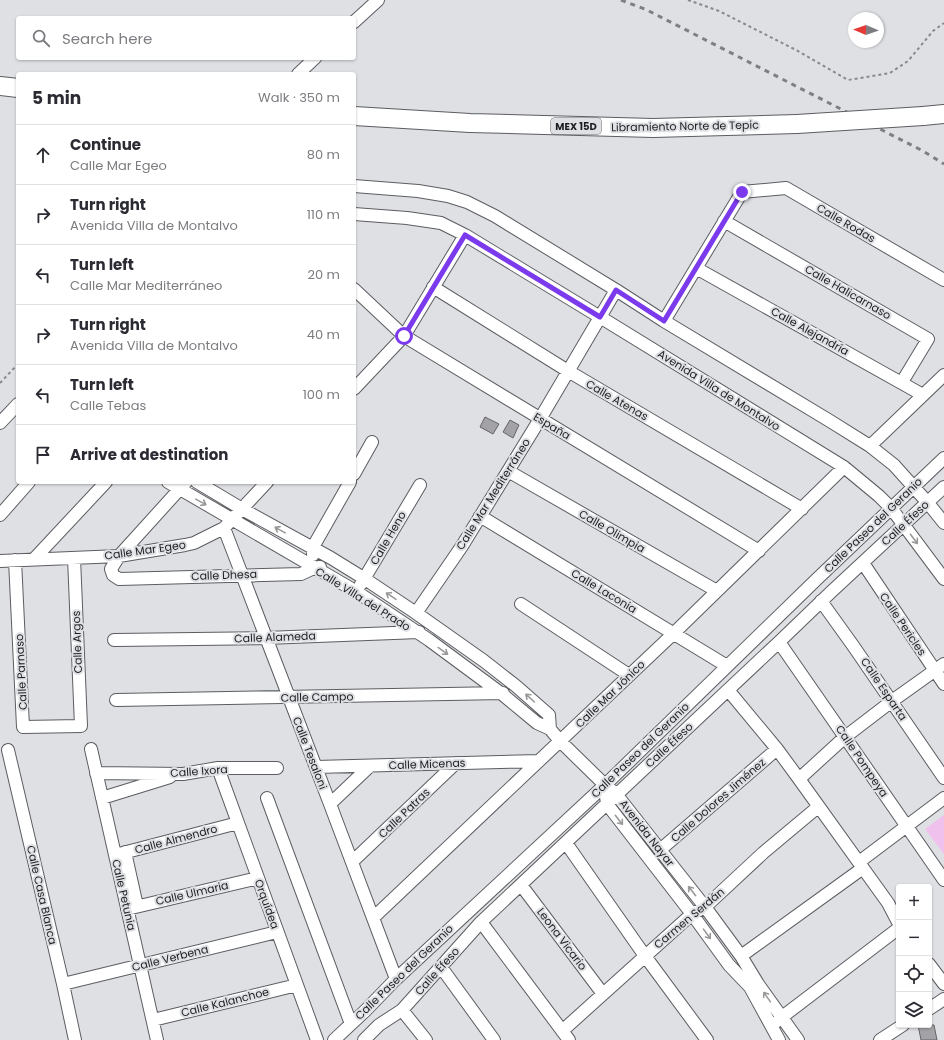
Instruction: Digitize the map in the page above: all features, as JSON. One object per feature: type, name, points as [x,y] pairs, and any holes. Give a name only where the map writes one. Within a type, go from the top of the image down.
[{"type":"highway","points":[[0,86],[16,88]]},
{"type":"highway","name":"Libramiento Norte de Tepic","points":[[356,116],[470,123],[653,128],[797,124],[944,114]]},
{"type":"street","points":[[356,20],[378,0]]},
{"type":"street","points":[[300,72],[313,60]]},
{"type":"street","points":[[356,186],[418,191],[448,196],[467,202],[495,216],[870,446],[894,465],[944,523]]},
{"type":"street","name":"Calle Rodas","points":[[724,221],[742,192],[786,188],[944,280]]},
{"type":"street","name":"Avenida Villa de Montalvo","points":[[356,214],[407,218],[441,223],[465,235],[844,467],[891,508],[944,579]]},
{"type":"street","points":[[664,321],[724,221]]},
{"type":"street","name":"Calle Halicarnaso","points":[[724,221],[928,339],[902,382]]},
{"type":"street","points":[[356,387],[404,336],[465,235]]},
{"type":"street","name":"Calle Alejandría","points":[[696,268],[923,395]]},
{"type":"street","name":"Calle Atenas","points":[[433,287],[568,371],[802,509]]},
{"type":"street","name":"Calle Mar Mediterráneo","points":[[416,613],[462,546],[540,419],[616,290]]},
{"type":"street","name":"España","points":[[356,293],[404,336],[758,551]]},
{"type":"street","points":[[870,446],[944,375]]},
{"type":"street","points":[[0,423],[16,406]]},
{"type":"street","points":[[356,470],[372,442]]},
{"type":"street","name":"Calle Paseo del Geranio","points":[[334,1040],[396,979],[605,785],[944,458]]},
{"type":"street","name":"Calle Mar Jónico","points":[[373,918],[673,634],[844,467]]},
{"type":"street","name":"Calle Olimpia","points":[[508,471],[716,591]]},
{"type":"street","points":[[0,515],[27,484]]},
{"type":"street","points":[[34,559],[104,484]]},
{"type":"street","name":"Calle Villa del Prado","points":[[200,484],[242,509],[312,547],[365,579],[416,613],[516,686],[549,716],[550,729]]},
{"type":"street","name":"Calle Mar Egeo","points":[[0,561],[118,556],[185,545],[194,542],[228,523],[265,484]]},
{"type":"street","points":[[314,568],[312,547],[349,484]]},
{"type":"street","name":"Calle Heno","points":[[357,592],[420,485]]},
{"type":"street","points":[[118,556],[182,486]]},
{"type":"street","name":"Calle Villa del Prado","points":[[182,486],[228,523],[357,592],[417,632],[502,694],[537,722],[550,729],[560,741],[605,785]]},
{"type":"street","name":"Calle Éfeso","points":[[402,1010],[481,922],[944,487]]},
{"type":"street","name":"Calle Laconia","points":[[480,516],[727,666]]},
{"type":"street","name":"Calle Tesaloni","points":[[228,523],[242,575],[396,979]]},
{"type":"street","name":"Calle Dhesa","points":[[118,556],[111,569],[113,575],[119,579],[301,574],[314,568],[342,565]]},
{"type":"street","name":"Calle Argos","points":[[74,558],[81,726]]},
{"type":"street","name":"Calle Parnaso","points":[[15,560],[23,727],[81,726]]},
{"type":"street","name":"Calle Pericles","points":[[863,562],[939,668],[944,684]]},
{"type":"street","name":"Calle Esparta","points":[[821,601],[892,701],[944,778]]},
{"type":"street","points":[[520,604],[629,675]]},
{"type":"street","name":"Calle Alameda","points":[[114,640],[266,638],[417,632],[434,626]]},
{"type":"street","name":"Calle Pompeya","points":[[779,642],[944,880]]},
{"type":"street","points":[[799,779],[845,737],[892,701],[939,668]]},
{"type":"street","name":"Calle Campo","points":[[116,700],[502,694],[516,686]]},
{"type":"street","points":[[728,690],[799,779],[888,903],[897,920]]},
{"type":"street","name":"Calle Petunia","points":[[91,749],[102,798],[120,853],[132,908],[140,965],[157,1040]]},
{"type":"street","name":"Calle Casa Blanca","points":[[8,750],[75,1040]]},
{"type":"street","name":"Calle Dolores Jiménez","points":[[660,850],[776,750]]},
{"type":"street","name":"Calle Micenas","points":[[316,767],[539,761]]},
{"type":"street","name":"Calle Patras","points":[[352,862],[456,763]]},
{"type":"street","points":[[330,804],[370,766]]},
{"type":"street","name":"Calle Ixora","points":[[96,773],[183,774],[218,768],[277,768]]},
{"type":"street","name":"Orquídea","points":[[218,768],[297,985],[315,1040]]},
{"type":"street","points":[[102,798],[183,774]]},
{"type":"street","name":"Avenida Nayar","points":[[605,785],[616,794],[705,907],[741,956],[798,1040]]},
{"type":"street","name":"Avenida Nayar","points":[[605,785],[607,804],[692,914],[729,965],[750,987],[779,1040]]},
{"type":"street","points":[[267,798],[351,1024]]},
{"type":"street","points":[[741,956],[861,865],[906,826],[944,798]]},
{"type":"street","name":"Carmen Serdán","points":[[566,1036],[603,994],[692,914],[705,907],[763,853],[818,807]]},
{"type":"street","name":"Calle Almendro","points":[[120,853],[238,823]]},
{"type":"street","points":[[566,843],[645,956],[707,1040]]},
{"type":"street","name":"Calle Ulmaria","points":[[132,908],[258,878]]},
{"type":"street","name":"Leona Vicario","points":[[521,885],[603,994]]},
{"type":"street","points":[[481,922],[566,1036]]},
{"type":"street","points":[[772,1026],[896,930]]},
{"type":"street","name":"Calle Verbena","points":[[63,984],[277,932]]},
{"type":"street","points":[[441,967],[494,1040]]},
{"type":"street","points":[[932,968],[944,984]]},
{"type":"street","name":"Calle Kalanchoe","points":[[153,1020],[297,985]]},
{"type":"street","points":[[932,1007],[944,999]]},
{"type":"street","points":[[402,1010],[426,1040]]},
{"type":"street","name":"Calle Paseo del Geranio","points":[[364,1040],[379,1025],[402,1010]]},
{"type":"street","points":[[365,1011],[379,1025]]},
{"type":"street","points":[[880,1040],[898,1028]]},
{"type":"street","points":[[771,1040],[779,1040]]},
{"type":"path","points":[[688,0],[719,11],[798,51],[848,80],[890,72],[908,61],[933,31],[944,23]]},
{"type":"path","points":[[0,383],[16,366]]},
{"type":"shaded area","points":[[944,815],[944,854],[925,829]]},
{"type":"building","points":[[485,417],[499,424],[493,434],[480,427]]},
{"type":"building","points":[[510,420],[519,425],[513,438],[503,432]]},
{"type":"building","points":[[932,1025],[934,1025],[937,1040],[921,1040],[919,1028],[932,1028]]},
{"type":"railway","points":[[621,0],[647,10],[923,151],[944,164]]},
{"type":"route","points":[[404,336],[465,235],[600,317],[616,290],[664,321],[742,192]]}]
